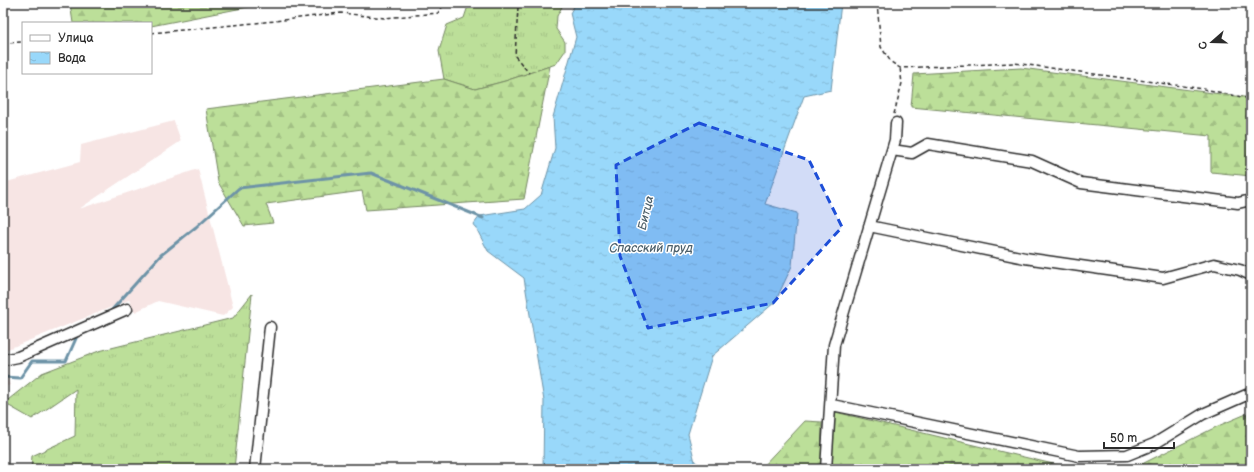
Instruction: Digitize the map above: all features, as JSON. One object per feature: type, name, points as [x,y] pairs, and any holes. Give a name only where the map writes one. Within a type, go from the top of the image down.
[{"type":"street","points":[[826,469],[832,405],[834,345],[895,140],[895,120]]},
{"type":"street","points":[[892,150],[912,153],[928,144],[1032,161],[1082,183],[1238,202],[1251,200]]},
{"type":"street","points":[[869,226],[1025,258],[1163,278],[1214,264],[1251,275]]},
{"type":"street","points":[[3,360],[18,357],[127,309]]},
{"type":"street","points":[[255,469],[270,327]]},
{"type":"street","points":[[832,405],[1079,456],[1127,455],[1154,444],[1203,414],[1251,393]]},
{"type":"path","points":[[152,33],[268,22],[341,13],[384,18],[417,16],[438,13],[445,3]]},
{"type":"path","points":[[511,3],[518,7],[531,3]]},
{"type":"path","points":[[876,3],[881,47],[891,62],[900,68],[1014,63],[1204,89],[1251,99]]},
{"type":"path","points":[[518,7],[515,56],[529,73]]},
{"type":"path","points":[[3,43],[22,42]]},
{"type":"path","points":[[895,120],[902,83],[900,68]]},
{"type":"highlighted area","points":[[699,123],[809,160],[842,227],[773,303],[648,328],[620,256],[616,165]]},
{"type":"shaded area","points":[[174,121],[181,141],[79,209],[198,169],[233,307],[223,316],[158,301],[135,312],[129,300],[3,351],[3,183],[80,162],[81,145]]},
{"type":"shaded area","points":[[3,370],[10,385],[3,388]]},
{"type":"green space","points":[[70,3],[268,3],[152,26],[152,22],[73,22]]},
{"type":"green space","points":[[469,3],[564,3],[557,16],[556,29],[565,42],[565,51],[556,64],[505,81],[475,89],[444,79],[439,51],[447,25],[464,18]]},
{"type":"green space","points":[[550,66],[524,199],[366,210],[362,191],[266,204],[273,223],[244,226],[218,182],[206,109],[444,79],[475,89]]},
{"type":"green space","points":[[1021,68],[1251,98],[1251,176],[1211,172],[1211,136],[911,107],[914,74]]},
{"type":"green space","points":[[252,294],[234,469],[31,469],[32,456],[75,436],[76,389],[32,419],[4,403],[42,373],[99,351],[233,318]]},
{"type":"green space","points":[[827,410],[1074,469],[826,469]]},
{"type":"green space","points":[[1251,412],[1251,469],[1132,469],[1218,426]]},
{"type":"green space","points":[[805,421],[822,422],[821,469],[760,469]]},
{"type":"water","name":"Спасский пруд","points":[[576,3],[841,3],[831,90],[804,96],[765,204],[797,213],[792,266],[775,302],[712,356],[688,434],[695,462],[710,469],[543,469],[544,401],[524,278],[488,251],[474,224],[480,216],[525,209],[541,195],[555,148],[553,117],[576,37],[570,13]]},
{"type":"waterway","points":[[110,312],[161,255],[196,227],[239,188],[371,173],[483,218]]},
{"type":"waterway","points":[[3,377],[20,378],[32,361],[66,361],[78,334]]},
{"type":"water label","name":"Битца","points":[[646,213]]}]
